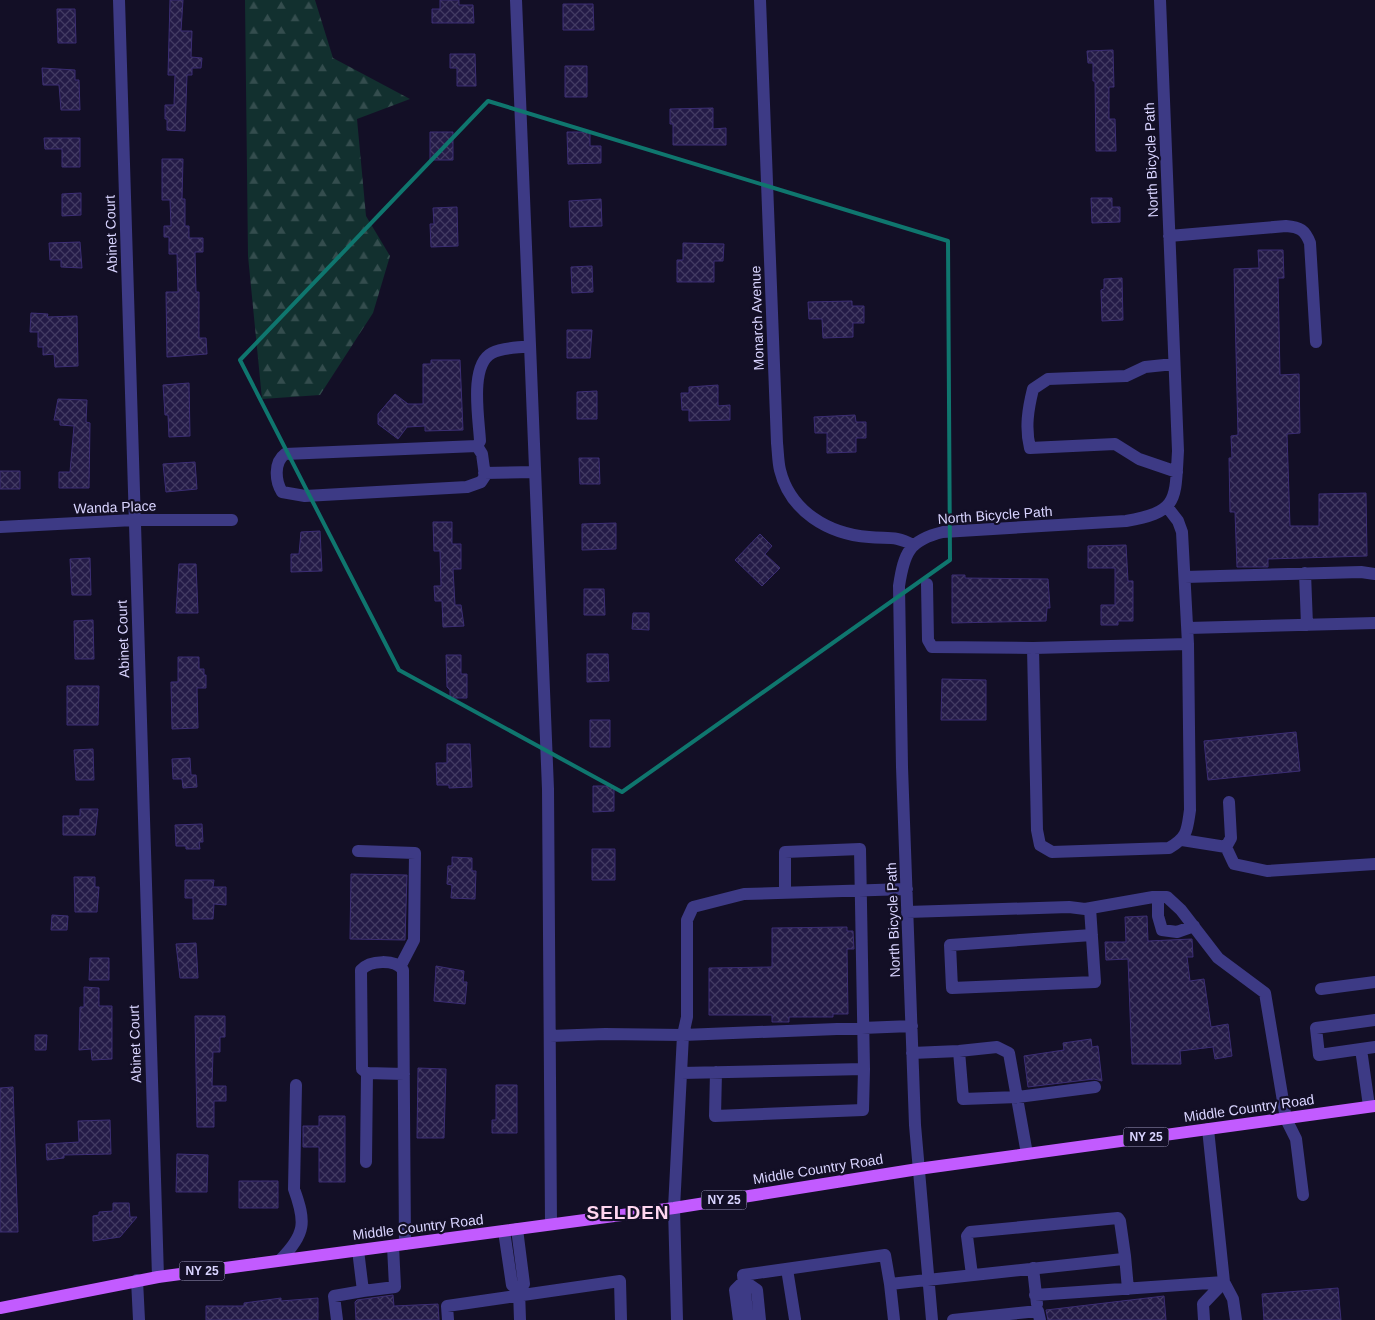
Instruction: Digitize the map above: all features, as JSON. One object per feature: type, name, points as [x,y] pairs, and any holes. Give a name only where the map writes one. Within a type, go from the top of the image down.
[{"type":"main road","name":"Middle Country Road","points":[[0,1308],[137,1280],[674,1208],[918,1169],[1372,1106]]},
{"type":"street","name":"Abinet Court","points":[[119,0],[158,1277]]},
{"type":"street","points":[[516,0],[548,788],[551,1224]]},
{"type":"street","name":"Monarch Avenue","points":[[760,0],[777,443],[780,470],[789,493],[802,511],[822,524],[841,532],[868,537],[899,538],[913,544]]},
{"type":"street","name":"North Bicycle Path","points":[[932,1320],[918,1169],[912,1053],[899,586],[903,560],[913,544],[924,536],[943,532],[1126,521],[1152,517],[1168,508],[1176,491],[1174,364],[1160,0]]},
{"type":"street","points":[[1169,236],[1286,226],[1298,227],[1306,233],[1310,243],[1316,342]]},
{"type":"street","points":[[476,446],[482,454],[484,473],[481,482],[467,487],[305,496],[282,492],[278,486],[277,465],[285,454],[476,446],[480,442],[477,380],[483,359],[502,349],[530,346]]},
{"type":"street","points":[[1174,364],[1145,366],[1126,376],[1048,379],[1033,389],[1028,408],[1028,437],[1030,448],[1115,444],[1139,459],[1177,472]]},
{"type":"street","points":[[484,473],[535,472]]},
{"type":"street","points":[[1033,648],[1036,830],[1040,845],[1052,852],[1062,852],[1169,848],[1182,840],[1186,832],[1190,810],[1188,628],[1182,532],[1178,521],[1168,508]]},
{"type":"street","name":"Wanda Place","points":[[0,527],[134,520],[232,520]]},
{"type":"street","points":[[1185,577],[1361,572],[1375,574]]},
{"type":"street","points":[[1305,573],[1307,625]]},
{"type":"street","points":[[927,584],[928,640],[932,647],[1033,648],[1188,644]]},
{"type":"street","points":[[1188,628],[1375,623]]},
{"type":"street","points":[[1226,847],[1231,838],[1229,802]]},
{"type":"street","points":[[1182,840],[1226,847]]},
{"type":"street","points":[[1226,847],[1234,864],[1267,871],[1375,864]]},
{"type":"street","points":[[716,1072],[715,1116],[863,1110],[860,849],[785,852],[785,892]]},
{"type":"street","points":[[358,851],[415,853],[414,940],[400,967]]},
{"type":"street","points":[[673,1320],[674,1208],[683,1034],[687,1017],[687,920],[692,907],[744,894],[907,889]]},
{"type":"street","points":[[1158,897],[1158,916],[1162,930],[1177,932],[1194,926]]},
{"type":"street","points":[[907,912],[1090,908],[1168,897],[1194,926],[1218,958],[1265,993],[1286,1119],[1296,1139],[1304,1195]]},
{"type":"street","points":[[1090,908],[1092,935],[1095,982],[952,988],[950,945],[1092,935]]},
{"type":"street","points":[[337,1320],[334,1296],[395,1287],[399,1245],[404,1074],[403,970],[393,963],[370,963],[361,970],[360,1063],[362,1069],[367,1073],[404,1074]]},
{"type":"street","points":[[1321,990],[1375,982]]},
{"type":"street","points":[[1375,1020],[1316,1028],[1319,1055],[1375,1047]]},
{"type":"street","points":[[550,1036],[683,1034],[912,1026]]},
{"type":"street","points":[[912,1053],[996,1047],[1003,1048],[1009,1053],[1027,1154]]},
{"type":"street","points":[[1361,1049],[1372,1106]]},
{"type":"street","points":[[959,1051],[963,1099],[1018,1097],[1095,1088]]},
{"type":"street","points":[[681,1073],[864,1069]]},
{"type":"street","points":[[366,1162],[367,1073]]},
{"type":"street","points":[[280,1260],[292,1248],[302,1226],[301,1205],[294,1189],[296,1085]]},
{"type":"street","points":[[1208,1129],[1224,1282],[1233,1299],[1236,1320]]},
{"type":"street","points":[[972,1274],[967,1236],[970,1232],[1118,1218],[1125,1256],[1128,1289]]},
{"type":"street","points":[[511,1230],[512,1285],[519,1293],[520,1320]]},
{"type":"street","points":[[358,1250],[363,1291]]},
{"type":"street","points":[[739,1320],[736,1290],[743,1278],[788,1269],[885,1255],[894,1320]]},
{"type":"street","points":[[890,1284],[1122,1259],[1125,1256]]},
{"type":"street","points":[[953,1320],[1039,1315],[1033,1268]]},
{"type":"street","points":[[788,1269],[795,1319]]},
{"type":"street","points":[[743,1278],[748,1320]]},
{"type":"street","points":[[743,1278],[757,1290],[760,1320]]},
{"type":"street","points":[[137,1280],[139,1320]]},
{"type":"street","points":[[448,1320],[447,1306],[519,1293],[620,1280],[621,1320]]},
{"type":"street","points":[[1035,1295],[1224,1282]]},
{"type":"street","points":[[1204,1320],[1203,1304],[1224,1282]]},
{"type":"highlighted area","points":[[488,101],[948,241],[950,560],[622,792],[399,670],[240,360]]},
{"type":"green space","points":[[245,0],[315,0],[333,58],[410,99],[357,119],[366,216],[390,256],[373,313],[320,395],[262,399],[248,256]]},
{"type":"building","points":[[170,0],[183,0],[181,31],[192,31],[191,57],[202,58],[201,68],[192,68],[192,75],[187,75],[185,131],[167,130],[167,119],[165,119],[165,105],[174,105],[175,75],[168,75]]},
{"type":"building","points":[[440,0],[459,0],[459,5],[473,5],[474,23],[432,23],[432,9],[440,9]]},
{"type":"building","points":[[563,4],[593,4],[594,30],[563,30]]},
{"type":"building","points":[[57,9],[75,9],[76,43],[58,43]]},
{"type":"building","points":[[1113,50],[1114,87],[1109,87],[1109,119],[1115,119],[1116,151],[1096,151],[1095,81],[1093,81],[1093,63],[1088,63],[1087,51]]},
{"type":"building","points":[[450,54],[475,54],[476,86],[457,86],[457,68],[450,68]]},
{"type":"building","points":[[565,66],[587,66],[587,97],[565,97]]},
{"type":"building","points":[[42,68],[75,70],[75,80],[79,80],[80,110],[61,110],[59,85],[43,85]]},
{"type":"building","points":[[713,108],[713,129],[726,128],[726,145],[673,145],[673,124],[670,124],[670,109]]},
{"type":"building","points":[[430,132],[453,132],[453,160],[430,160]]},
{"type":"building","points":[[567,132],[590,132],[590,146],[601,146],[601,163],[568,164]]},
{"type":"building","points":[[44,138],[80,138],[80,167],[62,167],[62,149],[45,149]]},
{"type":"building","points":[[162,159],[183,159],[182,199],[185,199],[185,226],[189,226],[189,238],[203,238],[203,252],[195,252],[196,292],[199,292],[199,338],[206,338],[207,354],[167,357],[166,292],[178,292],[177,254],[169,254],[169,237],[164,237],[164,226],[171,226],[170,200],[162,200]]},
{"type":"building","points":[[81,193],[81,215],[62,216],[62,194]]},
{"type":"building","points":[[1091,198],[1112,198],[1112,207],[1120,207],[1120,222],[1092,223]]},
{"type":"building","points":[[601,199],[602,226],[570,227],[569,201]]},
{"type":"building","points":[[457,207],[458,246],[431,247],[430,224],[434,224],[433,208]]},
{"type":"building","points":[[80,242],[82,268],[61,267],[61,260],[50,260],[49,243]]},
{"type":"building","points":[[683,243],[724,244],[723,261],[714,261],[714,282],[677,282],[677,260],[683,260]]},
{"type":"building","points":[[1258,250],[1283,250],[1284,278],[1278,278],[1280,375],[1299,374],[1300,433],[1287,434],[1290,526],[1319,526],[1319,494],[1366,493],[1367,556],[1268,559],[1268,567],[1237,567],[1235,512],[1230,512],[1229,458],[1232,458],[1231,436],[1238,435],[1234,269],[1259,268]]},
{"type":"building","points":[[592,266],[593,292],[572,293],[571,267]]},
{"type":"building","points":[[1122,278],[1123,320],[1102,321],[1101,290],[1104,289],[1104,279]]},
{"type":"building","points":[[852,301],[852,306],[864,306],[864,323],[853,323],[853,337],[823,338],[822,319],[809,319],[808,302]]},
{"type":"building","points":[[31,313],[48,314],[47,317],[77,316],[78,366],[55,367],[54,354],[43,355],[43,347],[38,347],[38,332],[30,332]]},
{"type":"building","points":[[567,330],[592,330],[590,358],[567,358]]},
{"type":"building","points":[[431,360],[460,360],[463,430],[425,431],[425,426],[407,427],[398,439],[378,424],[378,414],[395,394],[408,404],[423,404],[423,364],[431,364]]},
{"type":"building","points":[[189,383],[190,436],[169,437],[168,415],[165,415],[163,385]]},
{"type":"building","points":[[718,385],[718,406],[730,405],[730,420],[689,421],[689,410],[682,410],[681,393],[689,393],[689,387]]},
{"type":"building","points":[[597,391],[597,419],[577,419],[577,392]]},
{"type":"building","points":[[58,399],[87,400],[86,422],[90,423],[89,488],[59,488],[59,472],[70,472],[74,426],[60,425],[60,420],[54,420]]},
{"type":"building","points":[[855,415],[856,422],[866,422],[866,438],[856,438],[856,452],[827,453],[827,433],[815,433],[814,417]]},
{"type":"building","points":[[579,458],[599,458],[600,484],[580,484]]},
{"type":"building","points":[[195,462],[197,489],[166,492],[163,464]]},
{"type":"building","points":[[0,471],[20,471],[20,489],[0,489]]},
{"type":"building","points":[[433,522],[452,522],[452,544],[461,544],[461,569],[453,569],[455,605],[461,605],[464,626],[443,627],[442,601],[435,601],[434,586],[441,586],[440,551],[434,551]]},
{"type":"building","points":[[616,523],[616,549],[582,550],[582,524]]},
{"type":"building","points":[[320,531],[322,571],[291,572],[291,554],[299,554],[301,532]]},
{"type":"building","points":[[760,534],[772,546],[765,554],[780,568],[762,586],[735,560]]},
{"type":"building","points":[[1126,545],[1128,581],[1133,581],[1133,621],[1118,621],[1118,625],[1101,625],[1101,605],[1115,605],[1115,568],[1088,568],[1088,546]]},
{"type":"building","points":[[90,558],[91,595],[72,595],[70,559]]},
{"type":"building","points":[[179,564],[196,564],[198,613],[176,613]]},
{"type":"building","points":[[952,575],[965,575],[965,578],[1048,579],[1050,608],[1047,608],[1046,621],[952,623]]},
{"type":"building","points":[[584,589],[604,589],[605,615],[584,615]]},
{"type":"building","points":[[633,613],[649,613],[649,630],[632,629]]},
{"type":"building","points":[[93,620],[94,659],[75,659],[74,621]]},
{"type":"building","points":[[587,654],[608,654],[609,681],[587,682]]},
{"type":"building","points":[[446,655],[461,655],[461,674],[467,674],[467,698],[450,698],[450,690],[447,687]]},
{"type":"building","points":[[178,657],[199,657],[199,669],[204,669],[204,675],[206,675],[206,688],[197,688],[198,728],[172,729],[171,682],[178,682]]},
{"type":"building","points":[[942,679],[986,680],[986,720],[941,720]]},
{"type":"building","points":[[67,686],[99,686],[98,725],[67,725]]},
{"type":"building","points":[[590,720],[610,720],[610,747],[590,747]]},
{"type":"building","points":[[1296,732],[1300,771],[1208,780],[1204,741]]},
{"type":"building","points":[[447,744],[470,744],[472,787],[449,788],[449,785],[437,785],[436,763],[447,763]]},
{"type":"building","points":[[93,749],[94,780],[76,780],[74,750]]},
{"type":"building","points":[[190,758],[191,775],[196,775],[197,787],[183,788],[182,779],[173,779],[172,759]]},
{"type":"building","points":[[593,786],[614,786],[614,811],[593,812]]},
{"type":"building","points":[[80,809],[98,809],[95,835],[63,835],[63,816],[80,816]]},
{"type":"building","points":[[202,824],[203,842],[199,842],[200,849],[186,849],[186,846],[176,846],[175,825]]},
{"type":"building","points":[[592,849],[615,849],[615,880],[592,880]]},
{"type":"building","points":[[452,857],[472,858],[472,871],[476,871],[475,899],[451,898],[452,885],[447,884],[448,866],[452,866]]},
{"type":"building","points":[[351,874],[407,875],[405,940],[350,939]]},
{"type":"building","points":[[74,877],[95,877],[95,887],[99,887],[97,912],[75,912]]},
{"type":"building","points":[[185,880],[214,880],[213,887],[226,887],[226,905],[214,904],[213,919],[193,919],[193,898],[185,898]]},
{"type":"building","points":[[52,915],[68,916],[67,930],[51,930]]},
{"type":"building","points":[[1147,916],[1148,941],[1192,939],[1193,957],[1187,957],[1190,981],[1204,979],[1211,1027],[1228,1024],[1232,1056],[1215,1059],[1213,1047],[1180,1051],[1181,1064],[1132,1064],[1128,959],[1106,960],[1105,942],[1126,942],[1125,917]]},
{"type":"building","points":[[847,927],[847,931],[853,931],[854,949],[847,949],[848,1014],[833,1014],[833,1017],[789,1017],[789,1022],[772,1022],[772,1015],[709,1015],[709,968],[772,967],[772,928]]},
{"type":"building","points":[[196,943],[198,978],[180,978],[176,944]]},
{"type":"building","points":[[90,958],[109,958],[109,980],[89,980]]},
{"type":"building","points":[[436,966],[464,971],[463,982],[467,982],[465,1004],[434,1001]]},
{"type":"building","points":[[84,987],[99,988],[99,1006],[112,1006],[112,1059],[92,1060],[91,1049],[79,1050],[80,1007],[84,1007]]},
{"type":"building","points":[[195,1016],[225,1016],[225,1037],[220,1037],[220,1052],[213,1052],[212,1086],[226,1086],[226,1101],[214,1101],[214,1127],[197,1127]]},
{"type":"building","points":[[35,1035],[47,1035],[46,1050],[35,1050]]},
{"type":"building","points":[[1091,1039],[1092,1047],[1098,1046],[1102,1081],[1094,1079],[1028,1087],[1024,1056],[1064,1050],[1063,1043]]},
{"type":"building","points":[[418,1068],[446,1069],[444,1138],[417,1138]]},
{"type":"building","points":[[496,1085],[517,1085],[517,1133],[492,1133],[492,1120],[496,1120]]},
{"type":"building","points":[[13,1087],[18,1232],[0,1232],[0,1088]]},
{"type":"building","points":[[319,1116],[345,1116],[345,1182],[319,1182],[319,1147],[303,1147],[303,1126],[319,1126]]},
{"type":"building","points":[[110,1120],[111,1154],[64,1155],[64,1158],[47,1160],[46,1144],[79,1142],[78,1121]]},
{"type":"building","points":[[177,1154],[208,1155],[207,1192],[176,1192]]},
{"type":"building","points":[[239,1181],[278,1181],[278,1208],[239,1208]]},
{"type":"building","points":[[113,1203],[129,1203],[130,1217],[137,1217],[120,1237],[93,1241],[93,1216],[99,1215],[99,1212],[113,1211]]},
{"type":"building","points":[[1338,1288],[1341,1320],[1264,1320],[1262,1294]]},
{"type":"building","points":[[393,1295],[394,1306],[438,1304],[439,1320],[356,1320],[355,1302],[357,1300]]},
{"type":"building","points":[[1164,1296],[1166,1320],[1048,1320],[1046,1310]]},
{"type":"building","points":[[281,1298],[281,1301],[318,1298],[318,1320],[206,1320],[206,1306],[244,1306],[244,1303]]},
{"type":"district","name":"SELDEN","points":[[628,1212]]}]
